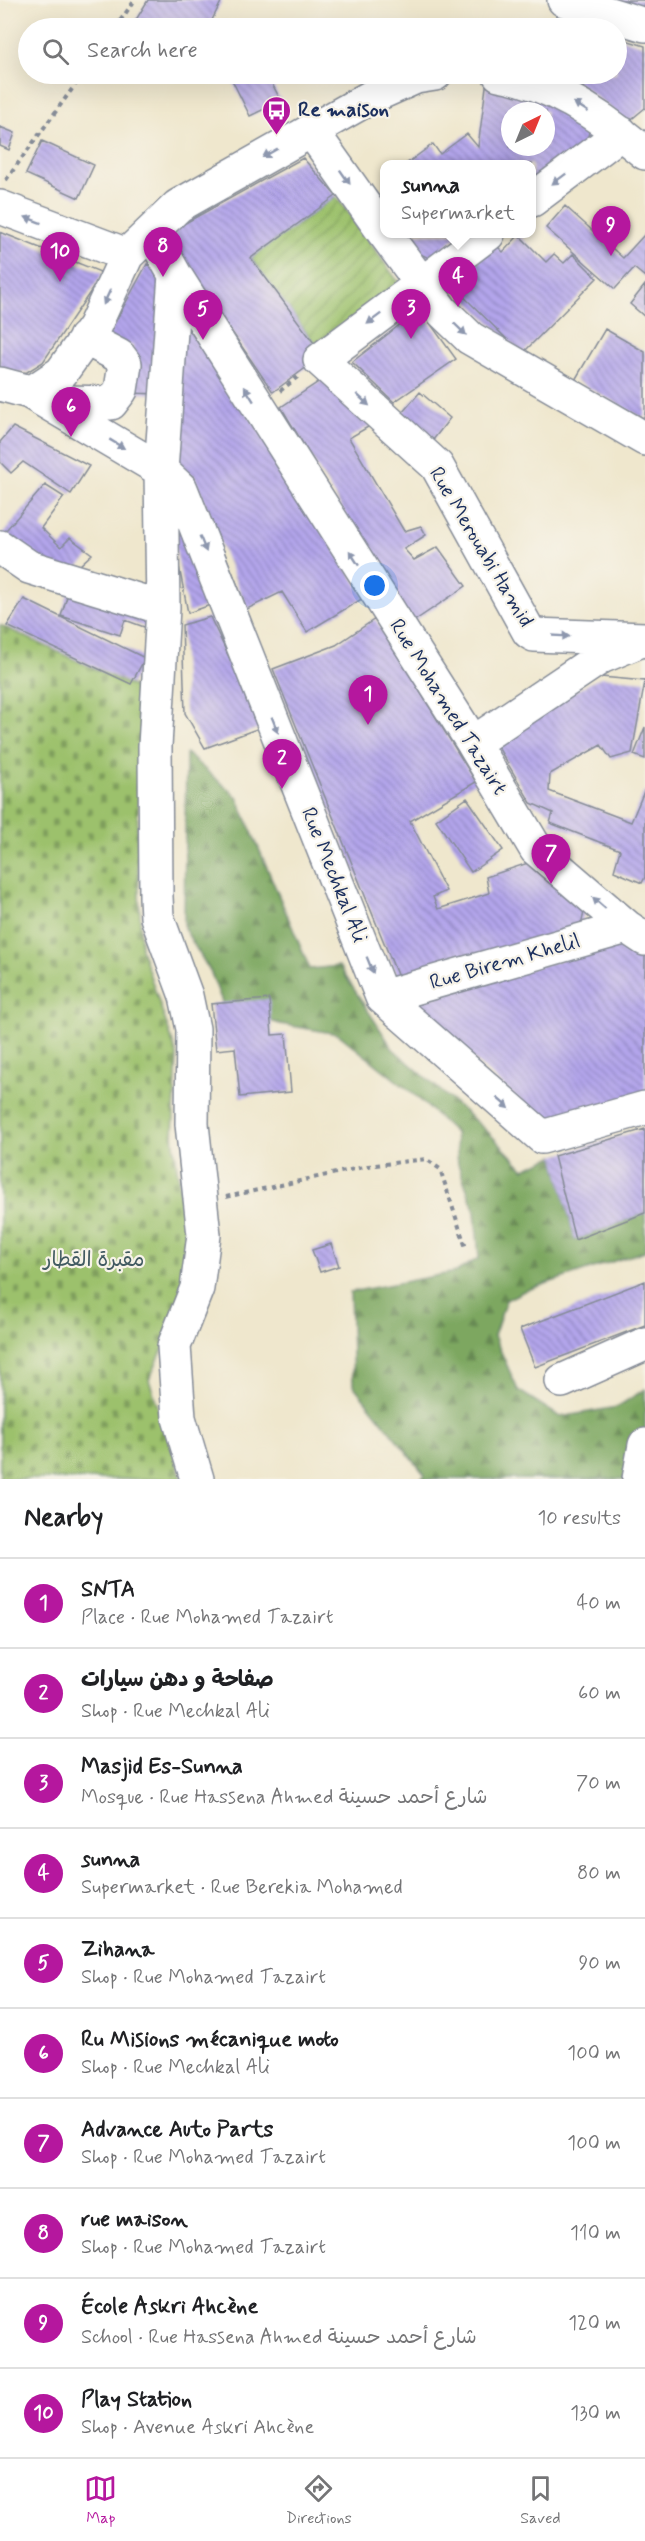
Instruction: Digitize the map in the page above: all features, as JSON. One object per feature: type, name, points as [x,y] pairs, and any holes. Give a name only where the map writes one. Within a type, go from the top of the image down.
[{"type":"street","points":[[564,0],[622,18]]},
{"type":"street","points":[[627,19],[645,25]]},
{"type":"street","points":[[31,393],[61,373],[93,327],[127,255],[178,206],[311,130],[400,84]]},
{"type":"street","points":[[534,84],[570,100],[633,143],[536,197]]},
{"type":"street","points":[[311,130],[380,226]]},
{"type":"street","points":[[0,207],[127,255]]},
{"type":"street","name":"Rue Mohamed Tazairt","points":[[152,232],[175,275],[473,743],[536,849],[636,933]]},
{"type":"street","points":[[389,238],[442,311],[470,338],[488,351],[645,439]]},
{"type":"street","points":[[320,360],[483,238]]},
{"type":"street","points":[[175,275],[161,470],[163,608],[155,746],[156,897],[162,933],[192,1014],[192,1124],[201,1202],[202,1259],[196,1288],[174,1346],[179,1418],[197,1479]]},
{"type":"street","points":[[0,384],[68,402],[111,403],[121,390],[125,364],[119,357],[85,338]]},
{"type":"street","name":"Rue Merouabi Hamid","points":[[320,360],[437,466],[529,632],[534,635],[645,639]]},
{"type":"street","name":"Rue Mechkal Ali","points":[[31,393],[161,470],[182,489],[382,997],[542,1137],[645,1108]]},
{"type":"street","points":[[0,548],[28,567],[163,608]]},
{"type":"street","points":[[473,743],[601,657],[645,639]]},
{"type":"street","name":"Rue Birem Khelil","points":[[382,997],[636,933]]},
{"type":"street","points":[[562,1381],[645,1344]]},
{"type":"street","points":[[639,1479],[645,1445]]},
{"type":"path","points":[[122,18],[135,0]]},
{"type":"path","points":[[0,188],[76,84]]},
{"type":"path","points":[[258,408],[320,360]]},
{"type":"path","points":[[201,1202],[368,1166],[426,1159],[440,1169],[466,1248]]},
{"type":"green space","points":[[336,196],[407,294],[323,355],[251,258]]},
{"type":"green space","name":"مقبرة القطار","points":[[0,625],[134,687],[143,706],[137,835],[141,949],[177,1055],[173,1135],[189,1267],[179,1313],[149,1380],[182,1479],[0,1479]]},
{"type":"green space","points":[[186,753],[237,797],[310,969],[339,966],[393,1049],[488,1132],[524,1169],[554,1156],[575,1240],[645,1213],[645,1251],[524,1291],[506,1300],[494,1336],[518,1390],[560,1417],[617,1407],[645,1389],[645,1479],[421,1479],[425,1475],[353,1385],[350,1292],[456,1272],[479,1258],[475,1212],[458,1164],[455,1133],[417,1097],[338,1034],[280,1024],[224,1007],[211,973],[184,928]]},
{"type":"building","points":[[148,0],[222,0],[213,18],[137,18]]},
{"type":"building","points":[[610,0],[645,0],[645,8]]},
{"type":"building","points":[[627,40],[645,46],[645,108],[628,122],[580,84],[627,84]]},
{"type":"building","points":[[234,84],[272,84],[281,101],[250,116]]},
{"type":"building","points":[[486,84],[500,84],[545,102],[501,102],[501,156],[555,156],[555,106],[591,120],[587,142],[536,190],[536,160],[411,160],[433,144],[440,154],[467,134],[478,147]]},
{"type":"building","points":[[0,127],[15,133],[9,150],[0,146]]},
{"type":"building","points":[[42,141],[94,165],[79,198],[26,174]]},
{"type":"building","points":[[303,158],[336,196],[251,258],[323,355],[273,392],[169,240],[180,226]]},
{"type":"building","points":[[565,206],[623,258],[645,234],[645,277],[634,268],[615,289],[546,228]]},
{"type":"building","points":[[0,232],[103,273],[43,362],[27,372],[0,373]]},
{"type":"building","points":[[406,238],[455,238],[429,258],[418,253]]},
{"type":"building","points":[[516,238],[522,238],[546,262],[554,254],[564,263],[573,254],[597,278],[522,354],[453,286],[495,244],[503,252]]},
{"type":"building","points":[[147,264],[168,276],[162,394],[127,393],[133,346],[106,339]]},
{"type":"building","points":[[645,285],[645,317],[630,304]]},
{"type":"building","points":[[181,307],[365,597],[307,632],[282,592],[247,609],[194,476],[171,463]]},
{"type":"building","points":[[415,313],[427,319],[456,359],[394,402],[352,362]]},
{"type":"building","points":[[605,329],[645,352],[645,414],[643,418],[575,380]]},
{"type":"building","points":[[323,379],[373,424],[349,438],[404,531],[421,526],[426,535],[404,549],[414,560],[438,547],[466,586],[411,623],[281,407]]},
{"type":"building","points":[[420,392],[450,418],[433,440],[402,413]]},
{"type":"building","points":[[13,427],[89,466],[71,494],[23,462],[11,473],[0,462],[0,442]]},
{"type":"building","points":[[45,485],[64,497],[41,528],[61,547],[70,538],[92,554],[69,575],[0,537]]},
{"type":"building","points":[[182,522],[213,604],[188,613],[171,524]]},
{"type":"building","points":[[71,584],[153,610],[147,628],[125,620],[120,635],[61,616]]},
{"type":"building","points":[[24,599],[145,658],[131,684],[7,626]]},
{"type":"building","points":[[210,617],[262,727],[205,748],[185,713],[182,625]]},
{"type":"building","points":[[375,619],[476,782],[410,821],[446,891],[433,897],[438,909],[489,893],[486,877],[531,862],[585,906],[582,921],[571,930],[398,977],[273,669],[336,645]]},
{"type":"building","points":[[601,677],[645,681],[632,753],[611,759],[601,745],[550,774],[549,791],[631,822],[645,789],[645,877],[642,883],[614,871],[620,850],[550,823],[553,813],[531,803],[492,737]]},
{"type":"building","points":[[645,727],[645,759],[634,755]]},
{"type":"building","points":[[467,798],[503,850],[471,872],[436,820]]},
{"type":"building","points":[[626,941],[645,954],[645,1095],[545,1123],[411,1003]]},
{"type":"building","points":[[269,999],[272,1035],[286,1034],[291,1092],[240,1097],[235,1048],[216,1050],[211,1004]]},
{"type":"building","points":[[645,1129],[645,1213],[575,1240],[554,1156]]},
{"type":"building","points":[[331,1244],[339,1266],[320,1272],[312,1250]]},
{"type":"building","points":[[645,1281],[645,1325],[535,1367],[520,1329]]},
{"type":"place","name":"Re maison","points":[[277,136]]},
{"type":"place","name":"École Askri Ahcène","points":[[611,256]]},
{"type":"place","name":"rue maison","points":[[163,277]]},
{"type":"place","name":"Play Station","points":[[60,282]]},
{"type":"place","name":"sunna","points":[[458,307]]},
{"type":"place","name":"Masjid Es-Sunna","points":[[411,339]]},
{"type":"place","name":"Zihana","points":[[203,340]]},
{"type":"place","name":"Ru Misions mécanique moto","points":[[71,437]]},
{"type":"place","name":"SNTA","points":[[368,725]]},
{"type":"place","name":"صفاحة و دهن سيارات","points":[[282,789]]},
{"type":"place","name":"Advance Auto Parts","points":[[551,884]]}]
